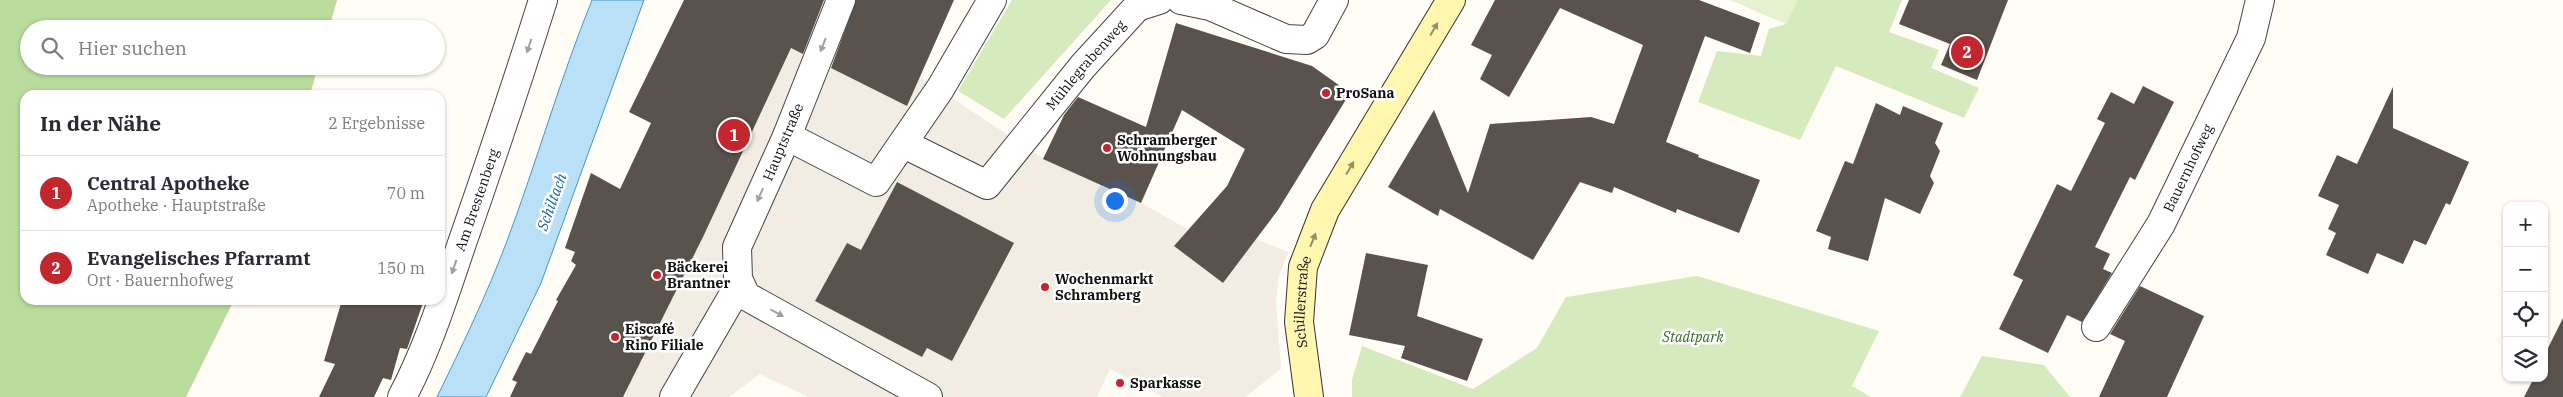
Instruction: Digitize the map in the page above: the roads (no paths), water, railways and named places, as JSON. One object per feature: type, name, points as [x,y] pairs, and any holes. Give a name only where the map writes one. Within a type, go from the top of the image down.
[{"type":"main road","name":"Schillerstraße","points":[[1308,397],[1299,322],[1302,267],[1326,210],[1452,0]]},
{"type":"street","name":"Am Brestenberg","points":[[445,291],[507,116],[543,0]]},
{"type":"street","name":"Hauptstraße","points":[[739,285],[737,247],[787,136],[841,0]]},
{"type":"street","points":[[787,136],[876,182],[904,144],[940,89],[992,0]]},
{"type":"street","name":"Mühlegrabenweg","points":[[904,144],[987,185],[1083,66],[1137,7],[1159,0]]},
{"type":"street","points":[[1181,0],[1210,6],[1286,39],[1307,40],[1315,35],[1334,0]]},
{"type":"street","name":"Bauernhofweg","points":[[2096,327],[2161,224],[2251,38],[2260,0]]},
{"type":"street","points":[[674,397],[739,285],[746,296],[928,397]]},
{"type":"street","name":"Am Brestenberg","points":[[402,397],[418,367],[440,305]]},
{"type":"water","name":"Schiltach","points":[[592,0],[644,0],[541,283],[486,397],[437,397],[474,320],[499,261],[569,60]]},
{"type":"place","name":"Evangelisches Pfarramt","points":[[1967,52]]},
{"type":"place","name":"ProSana","points":[[1326,93]]},
{"type":"place","name":"Central Apotheke","points":[[734,135]]},
{"type":"place","name":"Schramberger Wohnungsbau","points":[[1107,148]]},
{"type":"place","name":"Bäckerei Brantner","points":[[657,275]]},
{"type":"place","name":"Wochenmarkt Schramberg","points":[[1045,287]]},
{"type":"place","name":"Eiscafé Rino Filiale","points":[[615,337]]},
{"type":"place","name":"Sparkasse","points":[[1120,383]]},
{"type":"park label","name":"Stadtpark","points":[[1693,337]]}]
